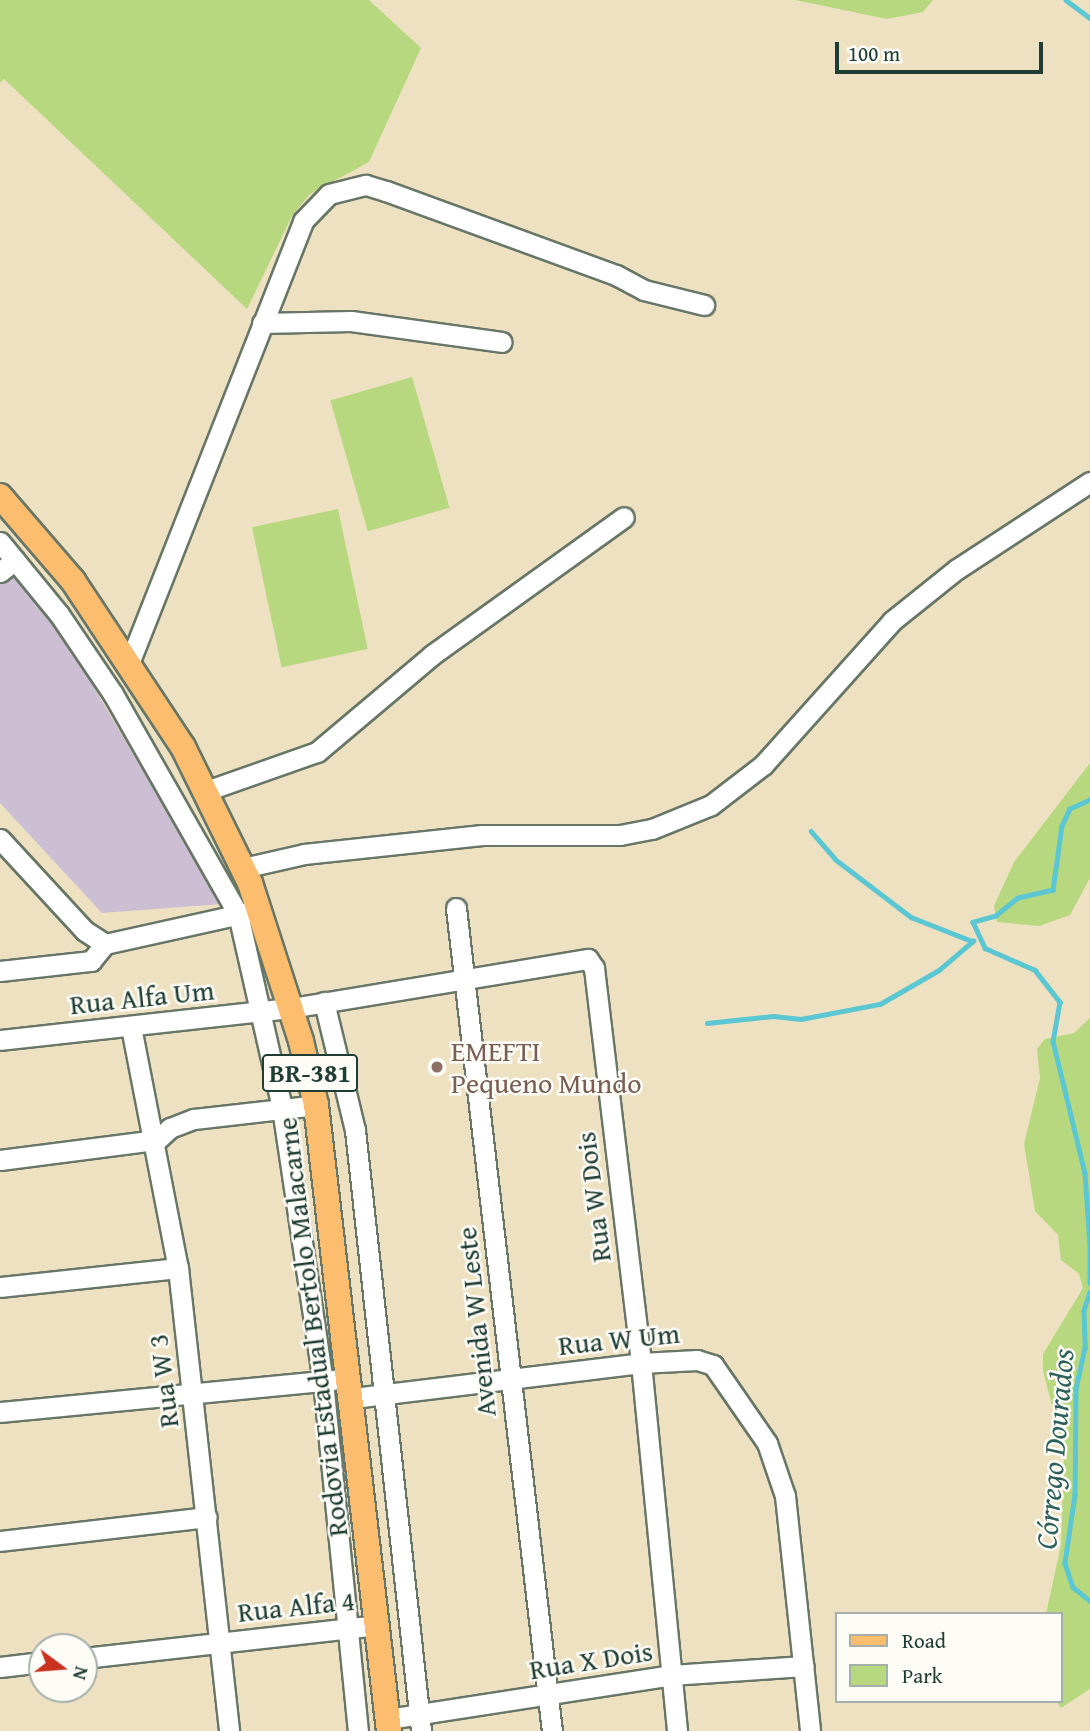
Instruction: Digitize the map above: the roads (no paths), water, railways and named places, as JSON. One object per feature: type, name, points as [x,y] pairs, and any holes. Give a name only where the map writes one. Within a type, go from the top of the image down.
[{"type":"main road","name":"Rodovia Estadual Bertolo Malacarne","points":[[0,496],[73,581],[130,661],[206,790],[243,868],[249,912],[291,1008],[316,1105],[389,1725]]},
{"type":"street","points":[[130,661],[303,221],[329,194],[366,185],[616,275],[644,290],[704,305]]},
{"type":"street","points":[[262,323],[351,321],[502,342]]},
{"type":"street","points":[[243,868],[304,854],[482,835],[620,835],[652,830],[712,805],[763,765],[892,621],[957,569],[1090,482]]},
{"type":"street","points":[[206,790],[317,752],[432,655],[624,517]]},
{"type":"street","points":[[0,542],[7,566],[59,614],[113,694],[249,912],[259,1012],[282,1108],[323,1381],[358,1731]]},
{"type":"street","points":[[0,839],[85,931],[105,944]]},
{"type":"street","name":"Avenida W Leste","points":[[456,908],[467,978],[510,1378],[552,1731]]},
{"type":"street","points":[[0,971],[91,961],[105,944],[249,912]]},
{"type":"street","name":"Rua W Dois","points":[[291,1008],[582,957],[592,962],[641,1363],[677,1731]]},
{"type":"street","points":[[324,1002],[355,1130],[420,1723]]},
{"type":"street","name":"Rua Alfa Um","points":[[0,1040],[291,1008]]},
{"type":"street","name":"Rua W 3","points":[[131,1027],[157,1140],[178,1268],[229,1731]]},
{"type":"street","points":[[0,1160],[157,1140],[181,1122],[316,1105]]},
{"type":"street","points":[[0,1287],[178,1268]]},
{"type":"street","name":"Rua W Um","points":[[0,1412],[193,1391],[323,1381],[382,1394],[641,1363],[697,1360],[713,1365],[767,1443],[785,1496],[810,1731]]},
{"type":"street","points":[[0,1541],[207,1517]]},
{"type":"street","name":"Rua Alfa 4","points":[[98,1656],[378,1625]]},
{"type":"street","points":[[0,1667],[28,1664]]},
{"type":"street","name":"Rua X Dois","points":[[389,1725],[420,1723],[548,1695],[671,1675],[804,1666]]},
{"type":"waterway","points":[[1066,0],[1090,18]]},
{"type":"waterway","name":"Córrego Dourados","points":[[1090,800],[1070,809],[1062,826],[1053,890],[1018,898],[996,916],[973,922],[985,948],[1035,970],[1060,1002],[1053,1041],[1085,1173],[1090,1245]]},
{"type":"waterway","points":[[811,831],[835,859],[911,917],[972,941]]},
{"type":"waterway","points":[[707,1023],[773,1016],[801,1019],[880,1004],[939,970],[973,941]]},
{"type":"waterway","name":"Córrego Dourados","points":[[1090,1245],[1090,1283]]},
{"type":"waterway","name":"Córrego Dourados","points":[[1090,1292],[1084,1311],[1085,1348],[1076,1389],[1075,1495],[1065,1563],[1073,1587],[1090,1601]]},
{"type":"place","name":"EMEFTI Pequeno Mundo","points":[[437,1067]]}]
